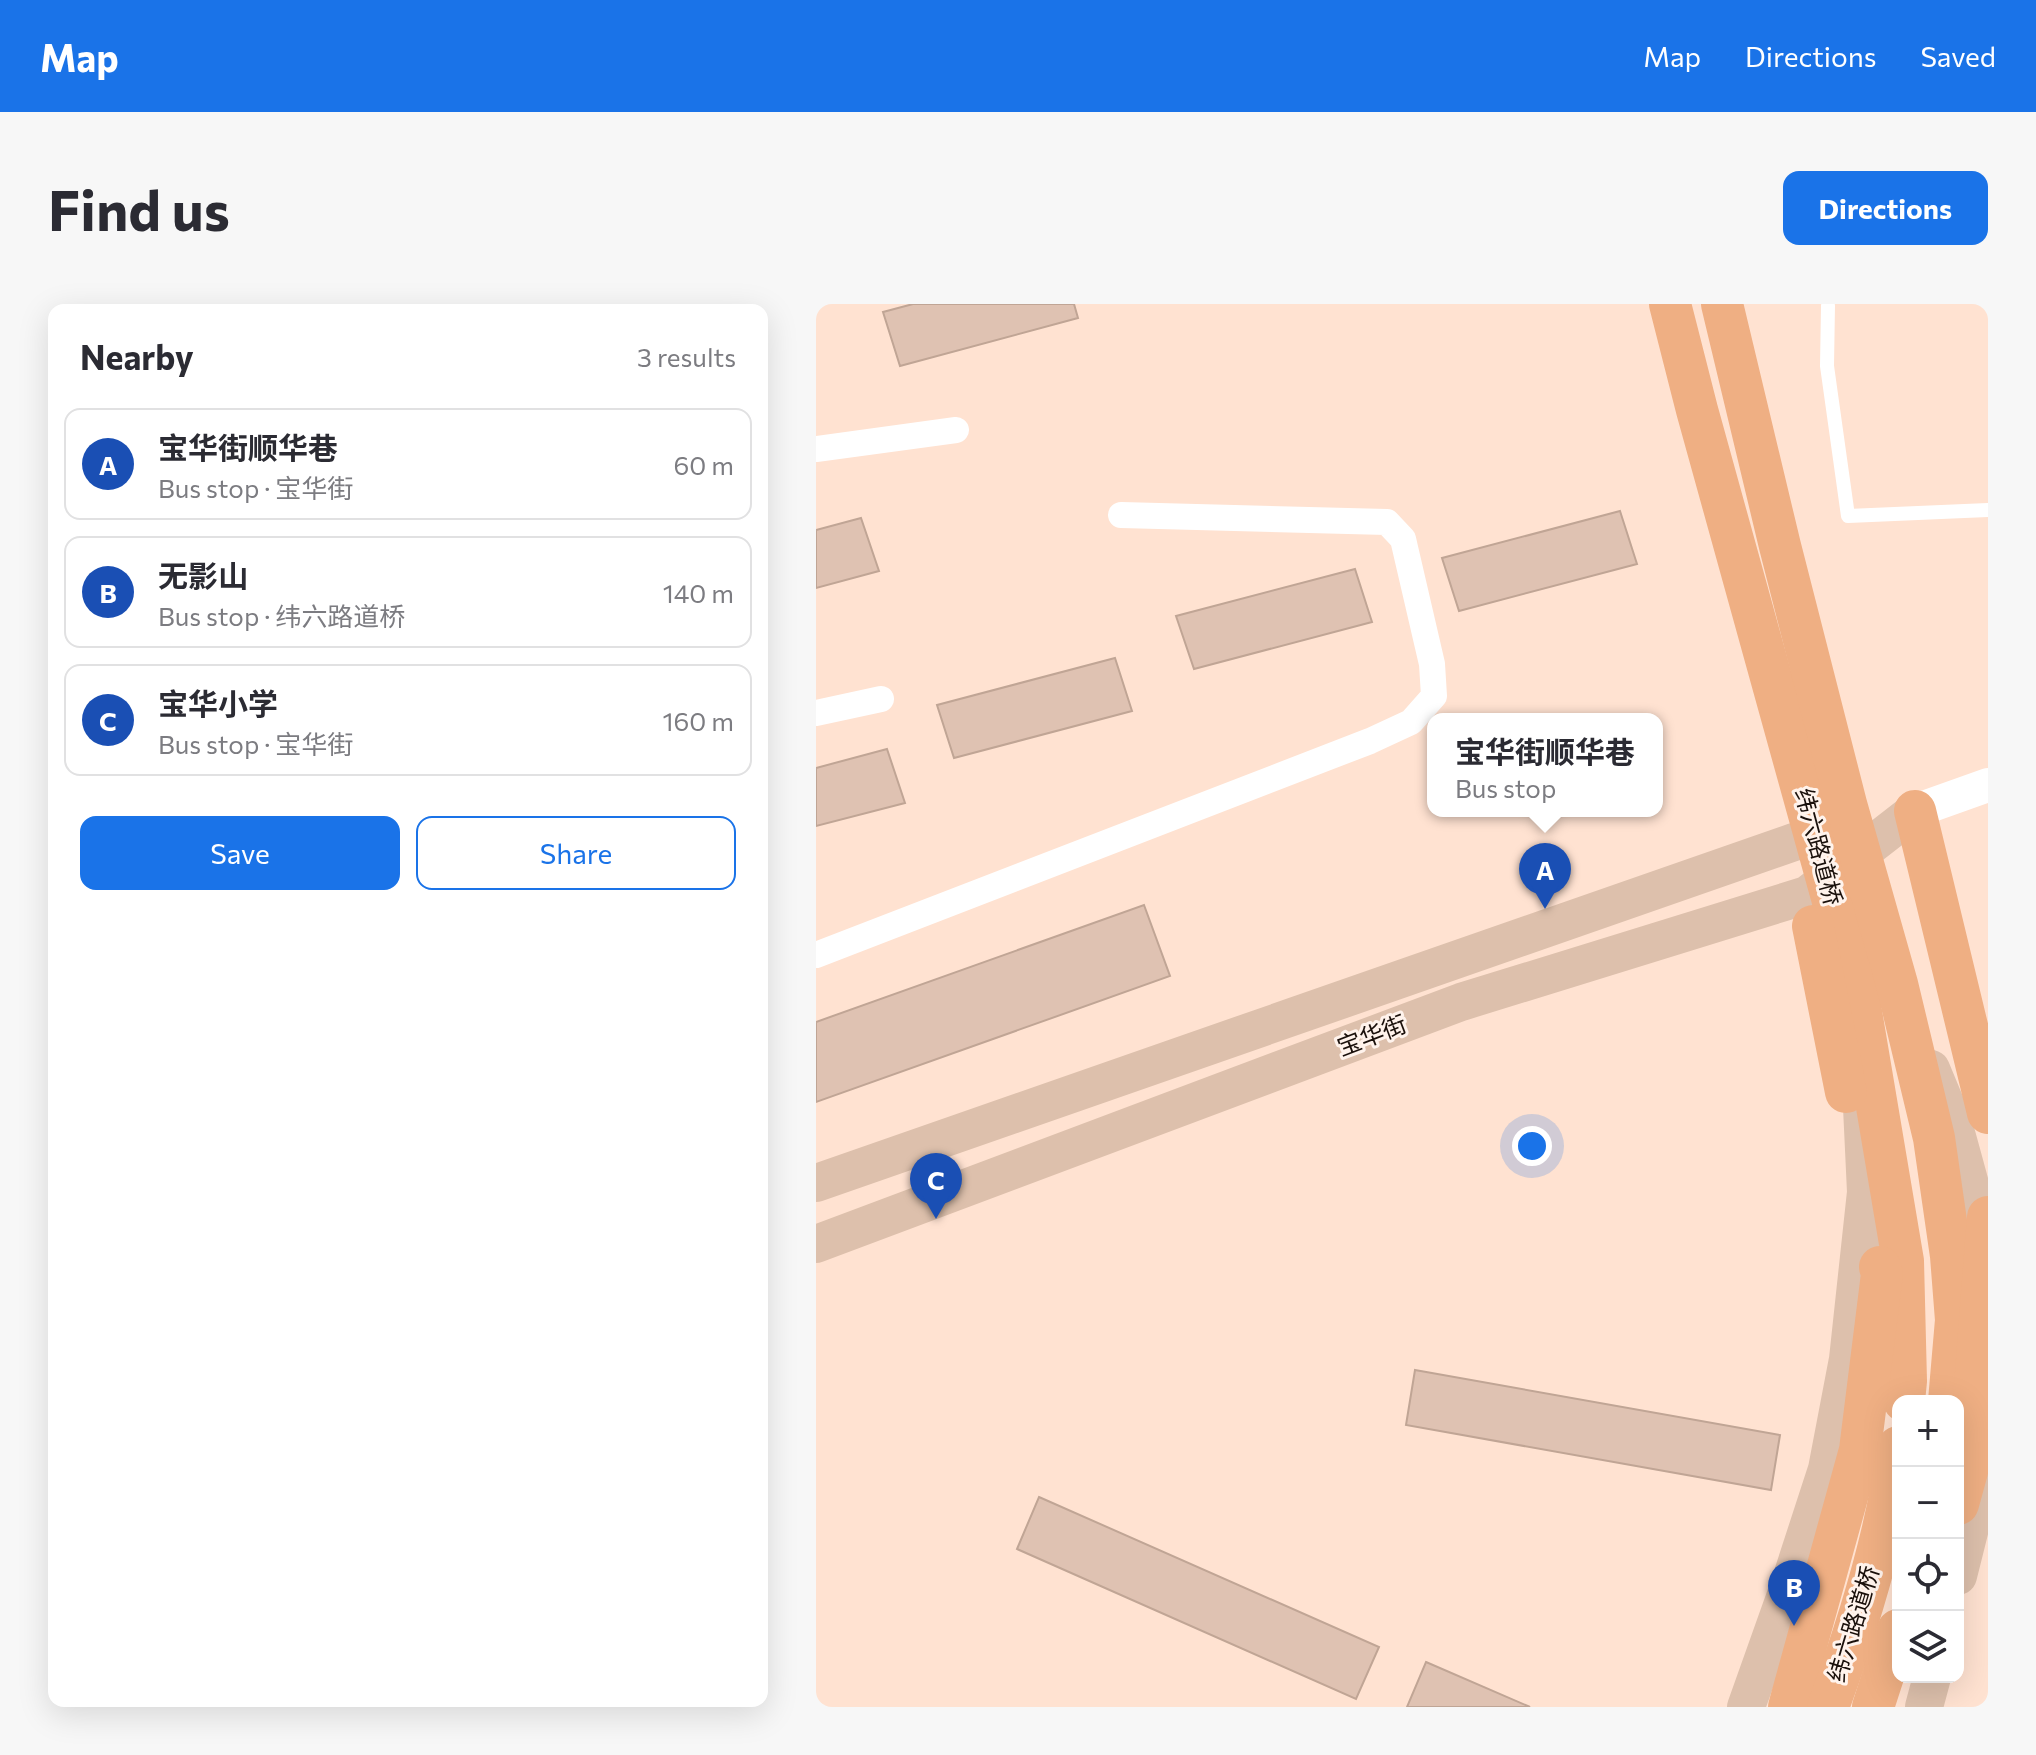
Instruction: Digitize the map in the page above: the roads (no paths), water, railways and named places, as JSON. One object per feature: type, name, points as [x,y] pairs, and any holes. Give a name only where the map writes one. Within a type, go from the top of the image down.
[{"type":"main road","name":"纬六路道桥","points":[[1670,304],[1857,988],[1903,1261],[1905,1395]]},
{"type":"main road","name":"纬六路道桥","points":[[1722,304],[1842,789],[1897,984],[1934,1138],[1951,1256],[1956,1320],[1950,1395]]},
{"type":"main road","points":[[1915,811],[1988,1113]]},
{"type":"main road","name":"宝华街","points":[[816,1183],[1794,842],[1915,811]]},
{"type":"main road","name":"宝华街","points":[[816,1244],[1461,1002],[1807,895],[1915,811]]},
{"type":"main road","points":[[1789,1707],[1860,1450],[1882,1274],[1794,842]]},
{"type":"main road","points":[[1897,984],[1953,1122],[1988,1253]]},
{"type":"main road","points":[[1746,1707],[1827,1469],[1848,1359],[1866,1192],[1857,988]]},
{"type":"main road","points":[[1964,1482],[1969,1464],[1988,1217]]},
{"type":"main road","points":[[1964,1552],[1973,1516],[1988,1420]]},
{"type":"main road","name":"纬六路道桥","points":[[1828,1707],[1845,1662],[1892,1494],[1895,1467]]},
{"type":"main road","name":"纬六路道桥","points":[[1873,1707],[1892,1648]]},
{"type":"main road","points":[[1902,1707],[1908,1683]]},
{"type":"main road","points":[[1924,1707],[1930,1683]]},
{"type":"street","points":[[816,449],[956,430]]},
{"type":"street","points":[[816,955],[1370,741],[1411,722],[1434,696],[1432,664],[1403,539],[1387,522],[1121,515]]},
{"type":"street","points":[[816,713],[881,699]]},
{"type":"street","name":"宝华街","points":[[1915,811],[1988,785]]},
{"type":"lane","points":[[1828,306],[1827,366],[1848,516],[1988,510]]},
{"type":"place","name":"宝华街顺华巷","points":[[1545,909]]},
{"type":"place","name":"宝华小学","points":[[936,1219]]},
{"type":"place","name":"无影山","points":[[1794,1626]]}]
